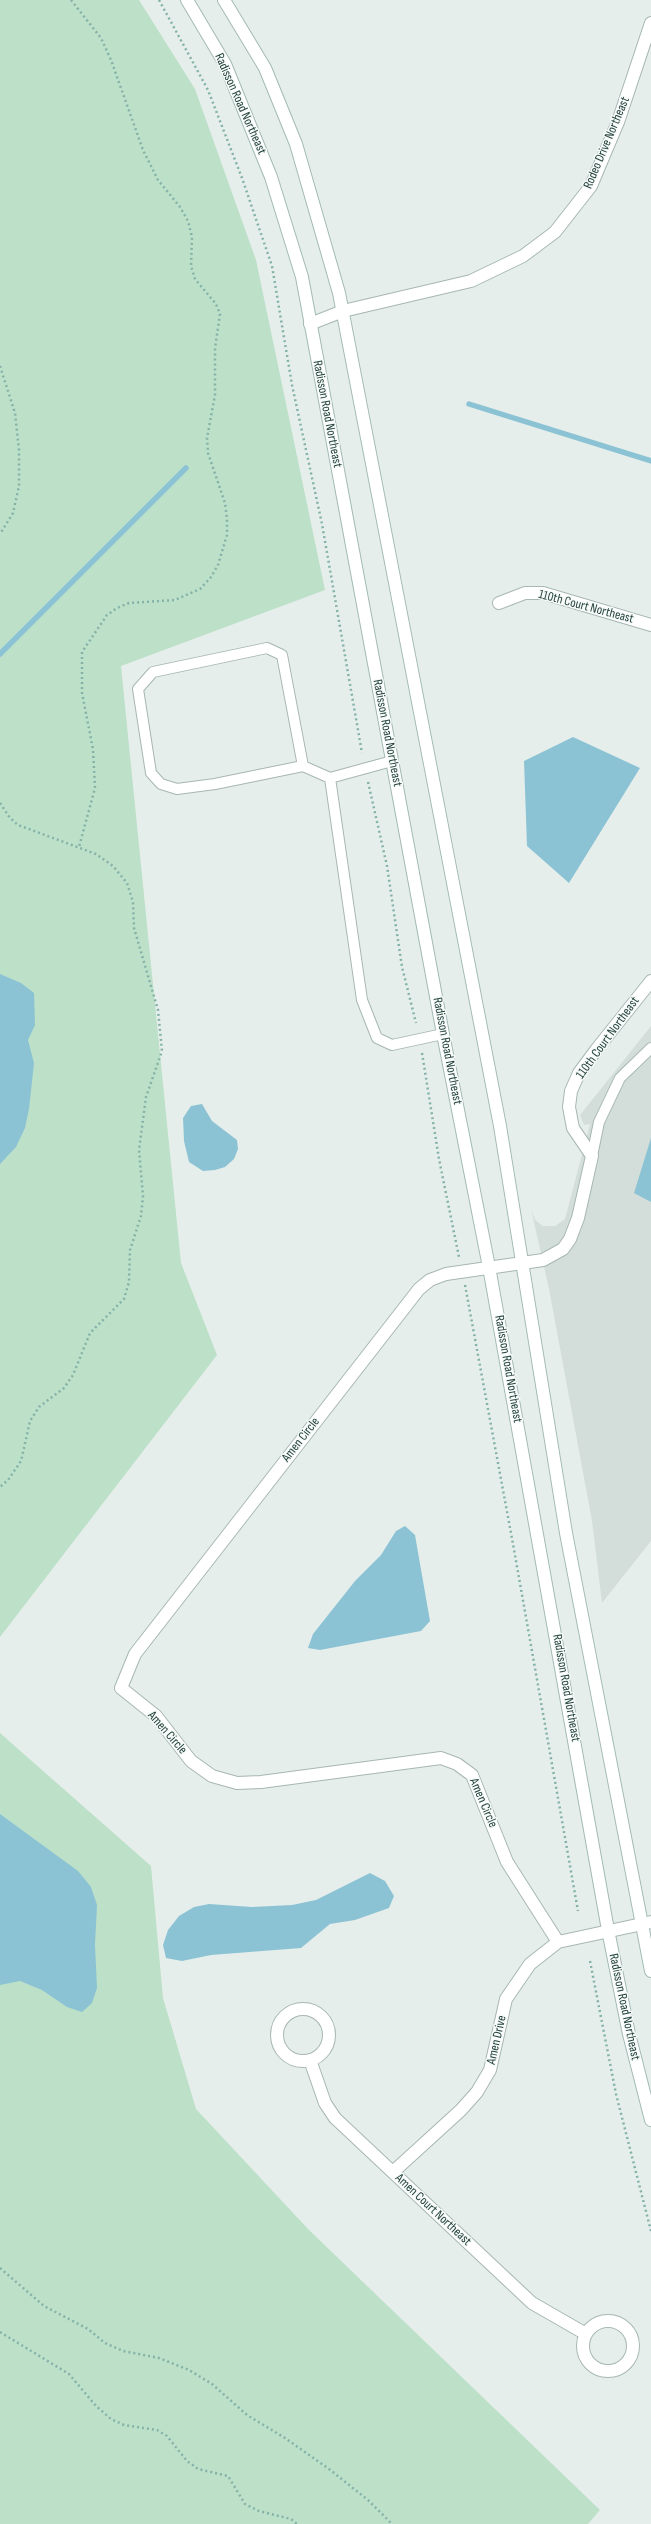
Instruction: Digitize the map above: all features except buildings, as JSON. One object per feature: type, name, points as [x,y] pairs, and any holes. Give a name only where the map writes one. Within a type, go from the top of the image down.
[{"type":"main road","name":"Radisson Road Northeast","points":[[187,0],[225,64],[271,177],[302,277],[443,1034],[489,1267],[608,1930],[629,2034],[651,2120]]},
{"type":"main road","points":[[224,0],[265,68],[296,144],[343,311],[500,1126],[521,1263],[566,1533],[646,1923],[651,1971]]},
{"type":"main road","name":"Rodeo Drive Northeast","points":[[310,324],[343,311],[471,281],[523,256],[555,232],[592,186],[618,122],[651,22]]},
{"type":"main road","name":"110th Court Northeast","points":[[499,603],[525,593],[543,593],[651,625]]},
{"type":"main road","name":"110th Court Northeast","points":[[592,1156],[573,1128],[569,1107],[571,1091],[579,1073],[651,980]]},
{"type":"main road","points":[[489,1267],[543,1260],[553,1256],[563,1249],[570,1239],[578,1218],[592,1156]]},
{"type":"main road","name":"Amen Circle","points":[[489,1267],[446,1274],[430,1280],[406,1304],[135,1654],[121,1688],[156,1716],[191,1761],[212,1776],[238,1783],[261,1782],[441,1758],[457,1764],[472,1775],[507,1862],[558,1942]]},
{"type":"main road","name":"Amen Drive","points":[[393,2172],[461,2110],[477,2092],[490,2070],[506,1999],[530,1964],[558,1942],[646,1923]]},
{"type":"main road","points":[[302,2009],[314,2011],[324,2019],[329,2030],[326,2047],[320,2055],[310,2060],[298,2061],[288,2056],[281,2049],[278,2037],[279,2026],[287,2015],[302,2009]]},
{"type":"main road","name":"Amen Court Northeast","points":[[310,2060],[325,2104],[335,2118],[532,2303],[586,2334]]},
{"type":"main road","points":[[610,2321],[620,2324],[630,2333],[634,2345],[631,2358],[623,2367],[612,2372],[601,2371],[590,2364],[584,2355],[583,2345],[586,2334],[592,2327],[601,2322],[610,2321]]},
{"type":"lane","points":[[303,766],[282,655],[267,648],[153,672],[138,689],[151,773],[160,784],[177,789],[215,784],[303,766],[330,778],[392,761]]},
{"type":"lane","points":[[330,778],[362,1000],[377,1038],[392,1045],[443,1034]]},
{"type":"lane","points":[[592,1156],[599,1122],[620,1078],[651,1048]]},
{"type":"path","points":[[71,0],[101,38],[111,60],[143,150],[158,180],[180,207],[188,221],[192,237],[191,266],[195,279],[216,304],[220,314],[215,348],[215,396],[207,438],[208,453],[225,503],[227,519],[227,535],[218,565],[211,577],[200,589],[175,600],[129,603],[117,608],[107,615],[82,652],[82,693],[93,749],[96,788],[78,847]]},
{"type":"path","points":[[159,0],[208,90],[242,178],[272,266],[292,385],[322,524],[362,753]]},
{"type":"path","points":[[0,366],[15,413],[19,450],[19,486],[13,513],[0,534]]},
{"type":"path","points":[[368,782],[387,866],[402,967],[416,1023]]},
{"type":"path","points":[[0,804],[18,825],[78,847],[113,866],[127,883],[133,902],[134,928],[158,1010],[162,1051],[145,1104],[139,1150],[143,1196],[141,1216],[130,1250],[129,1282],[124,1299],[90,1333],[73,1375],[64,1388],[39,1407],[30,1421],[21,1461],[8,1480],[0,1487]]},
{"type":"path","points":[[422,1053],[439,1159],[458,1247]]},
{"type":"path","points":[[468,1295],[578,1911]]},
{"type":"path","points":[[590,1962],[616,2094],[651,2231]]},
{"type":"path","points":[[0,2268],[44,2306],[88,2329],[104,2342],[123,2351],[159,2358],[189,2370],[212,2384],[247,2415],[279,2434],[329,2469],[368,2500],[392,2524]]},
{"type":"path","points":[[0,2332],[69,2374],[96,2406],[111,2419],[124,2425],[157,2430],[167,2436],[187,2461],[198,2469],[228,2476],[245,2504],[259,2511],[291,2519],[297,2524]]},
{"type":"shaded area","points":[[651,1026],[651,1541],[602,1603],[592,1521],[549,1289],[531,1209],[535,1220],[543,1226],[555,1226],[565,1219],[590,1124],[584,1125],[580,1115]]},
{"type":"green space","points":[[0,0],[139,0],[195,89],[256,260],[325,590],[121,666],[181,1263],[217,1355],[0,1637]]},
{"type":"green space","points":[[0,1733],[151,1866],[163,1998],[196,2109],[309,2230],[600,2510],[588,2524],[0,2524]]},
{"type":"water","points":[[573,737],[640,768],[569,883],[527,846],[524,761]]},
{"type":"water","points":[[0,974],[21,983],[34,993],[35,1025],[28,1040],[34,1063],[29,1109],[25,1128],[16,1147],[0,1164]]},
{"type":"water","points":[[202,1104],[212,1121],[237,1140],[238,1149],[234,1159],[225,1167],[215,1170],[203,1171],[189,1162],[184,1141],[183,1118],[191,1106]]},
{"type":"water","points":[[651,1138],[651,1202],[634,1193]]},
{"type":"water","points":[[405,1526],[415,1535],[430,1621],[421,1631],[320,1650],[308,1648],[313,1634],[355,1581],[381,1555],[396,1531]]},
{"type":"water","points":[[0,1814],[78,1871],[91,1887],[97,1905],[95,1945],[97,1988],[92,2003],[82,2012],[67,2007],[42,1990],[20,1981],[0,1985]]},
{"type":"water","points":[[370,1873],[385,1881],[394,1896],[389,1908],[355,1920],[330,1924],[301,1948],[211,1955],[182,1961],[166,1958],[163,1945],[168,1930],[179,1916],[194,1907],[209,1904],[252,1907],[292,1905],[316,1900]]},
{"type":"waterway","points":[[469,404],[651,461]]},
{"type":"waterway","points":[[0,654],[186,468]]}]
